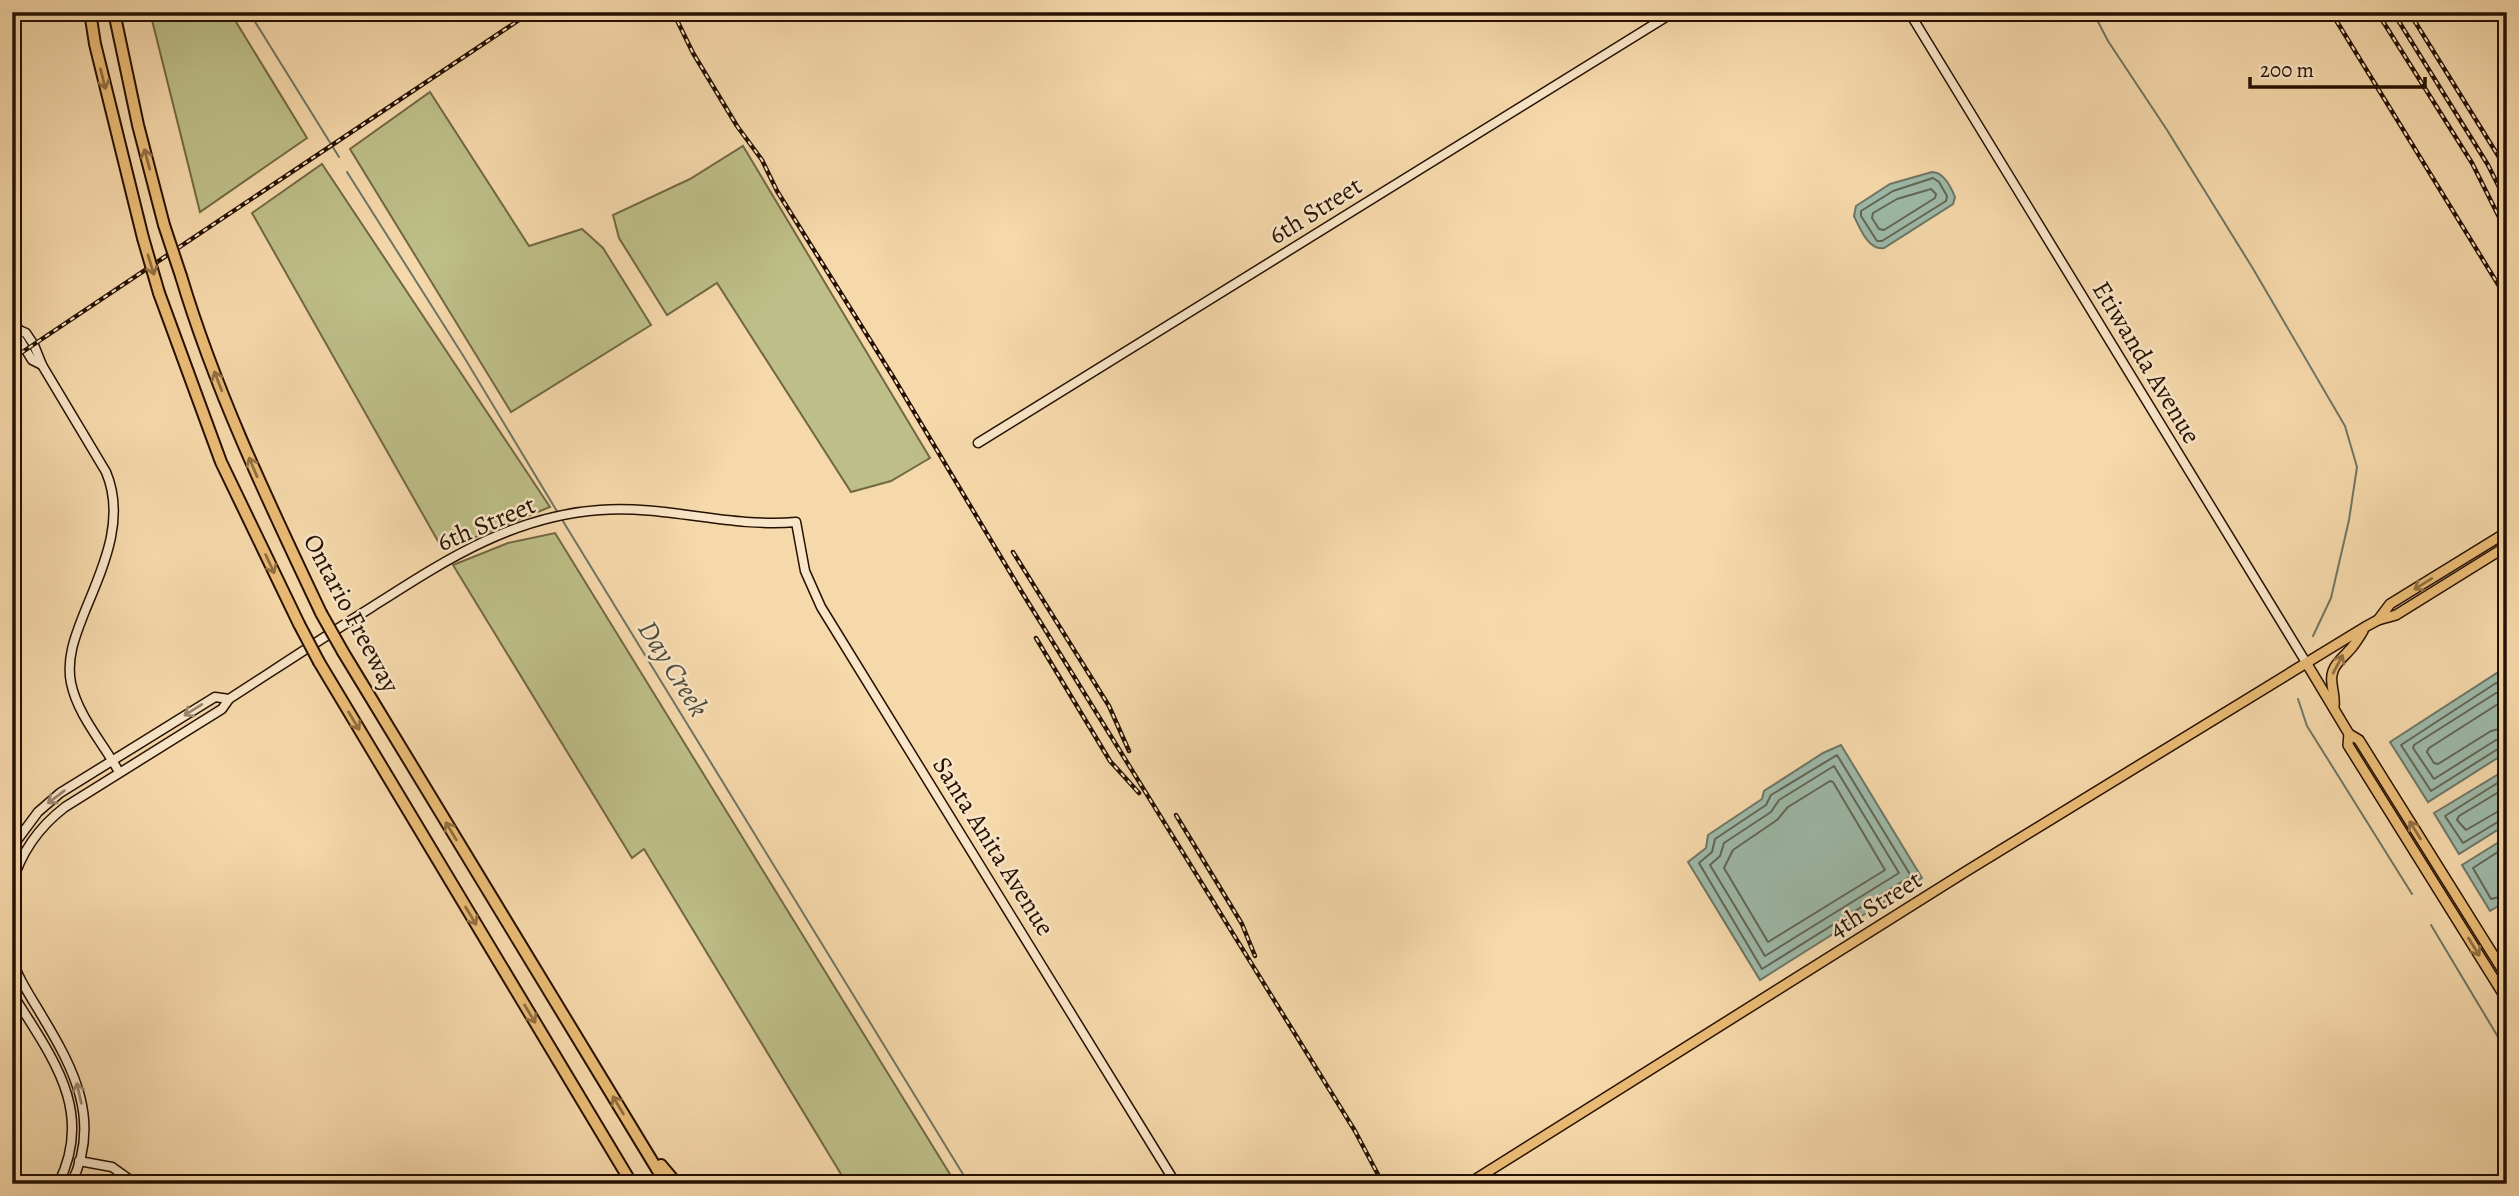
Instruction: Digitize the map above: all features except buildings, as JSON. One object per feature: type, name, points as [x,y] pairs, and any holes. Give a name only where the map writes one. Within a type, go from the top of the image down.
[{"type":"highway","name":"Ontario Freeway","points":[[90,12],[95,44],[159,293],[222,462],[319,662],[632,1184]]},
{"type":"highway","name":"Ontario Freeway","points":[[114,12],[138,125],[164,225],[196,324],[262,490],[321,614],[343,652],[666,1184]]},
{"type":"highway","points":[[638,1137],[677,1184]]},
{"type":"highway","points":[[613,1152],[627,1184]]},
{"type":"main road","points":[[2378,620],[2390,604],[2507,532]]},
{"type":"main road","points":[[2378,620],[2396,615],[2507,546]]},
{"type":"main road","name":"4th Street","points":[[1468,1184],[1965,873],[2378,620]]},
{"type":"main road","points":[[2334,708],[2335,692],[2332,684],[2335,666],[2344,653],[2353,647],[2365,628]]},
{"type":"main road","name":"Etiwanda Avenue","points":[[2307,664],[2349,734],[2359,740],[2507,977]]},
{"type":"main road","name":"Etiwanda Avenue","points":[[2349,734],[2348,745],[2507,1000]]},
{"type":"street","name":"6th Street","points":[[978,443],[1674,12]]},
{"type":"street","name":"Etiwanda Avenue","points":[[1909,12],[2307,664]]},
{"type":"street","points":[[12,318],[19,330],[26,333],[34,345],[42,365],[106,472],[113,491],[114,520],[110,546],[75,635],[69,665],[70,680],[80,708],[119,772]]},
{"type":"street","name":"6th Street","points":[[12,884],[28,848],[49,820],[65,807],[222,709],[229,699],[442,562],[482,541],[543,519],[576,512],[627,509],[759,523],[796,522]]},
{"type":"street","name":"Santa Anita Avenue","points":[[796,522],[805,571],[821,607],[1175,1184]]},
{"type":"street","name":"6th Street","points":[[12,847],[28,823],[47,803],[74,784],[215,697],[229,699]]},
{"type":"street","points":[[12,958],[21,980],[75,1076],[84,1122],[83,1146],[71,1184]]},
{"type":"street","points":[[12,993],[57,1066],[71,1110],[70,1158],[58,1184]]},
{"type":"street","points":[[79,1161],[112,1167],[136,1184]]},
{"type":"green space","points":[[150,12],[230,12],[307,138],[200,212]]},
{"type":"green space","points":[[430,92],[529,246],[582,229],[603,248],[651,325],[511,412],[350,149]]},
{"type":"green space","points":[[743,146],[930,458],[891,481],[851,492],[717,283],[667,315],[619,238],[613,215],[690,179]]},
{"type":"green space","points":[[322,164],[550,507],[443,550],[252,213]]},
{"type":"green space","points":[[555,533],[956,1184],[847,1184],[644,849],[632,858],[453,565],[508,543]]},
{"type":"water","points":[[1932,172],[1940,174],[1949,185],[1955,197],[1953,204],[1884,248],[1869,243],[1854,216],[1856,206],[1890,184]]},
{"type":"water","points":[[2500,671],[2507,682],[2507,752],[2428,802],[2390,742]]},
{"type":"water","points":[[1841,745],[1922,878],[1760,980],[1688,862],[1706,848],[1708,835],[1762,799],[1764,791],[1823,753]]},
{"type":"water","points":[[2507,769],[2507,824],[2459,854],[2434,813]]},
{"type":"water","points":[[2507,837],[2507,901],[2490,911],[2462,865]]},
{"type":"waterway","name":"Day Creek","points":[[249,12],[339,157]]},
{"type":"waterway","points":[[2093,12],[2108,41],[2252,267],[2345,426],[2357,467],[2349,520],[2331,598],[2313,636]]},
{"type":"waterway","name":"Day Creek","points":[[347,172],[464,357],[558,513]]},
{"type":"waterway","name":"Day Creek","points":[[561,518],[969,1184]]},
{"type":"waterway","points":[[2298,699],[2307,726],[2412,894]]},
{"type":"waterway","points":[[2431,925],[2507,1052]]},
{"type":"railway","points":[[12,359],[531,12]]},
{"type":"railway","points":[[673,12],[693,53],[737,126],[762,160],[777,191],[892,375],[1023,594],[1355,1131],[1383,1184]]},
{"type":"railway","points":[[2331,12],[2507,299]]},
{"type":"railway","points":[[2377,12],[2472,163],[2507,233]]},
{"type":"railway","points":[[2393,12],[2488,165],[2507,203]]},
{"type":"railway","points":[[2409,12],[2507,170]]},
{"type":"railway","points":[[1013,552],[1109,706],[1129,751]]},
{"type":"railway","points":[[1036,638],[1110,761],[1139,793]]},
{"type":"railway","points":[[1176,815],[1242,924],[1255,956]]},
{"type":"railway","points":[[1797,1184],[1806,1178]]}]
